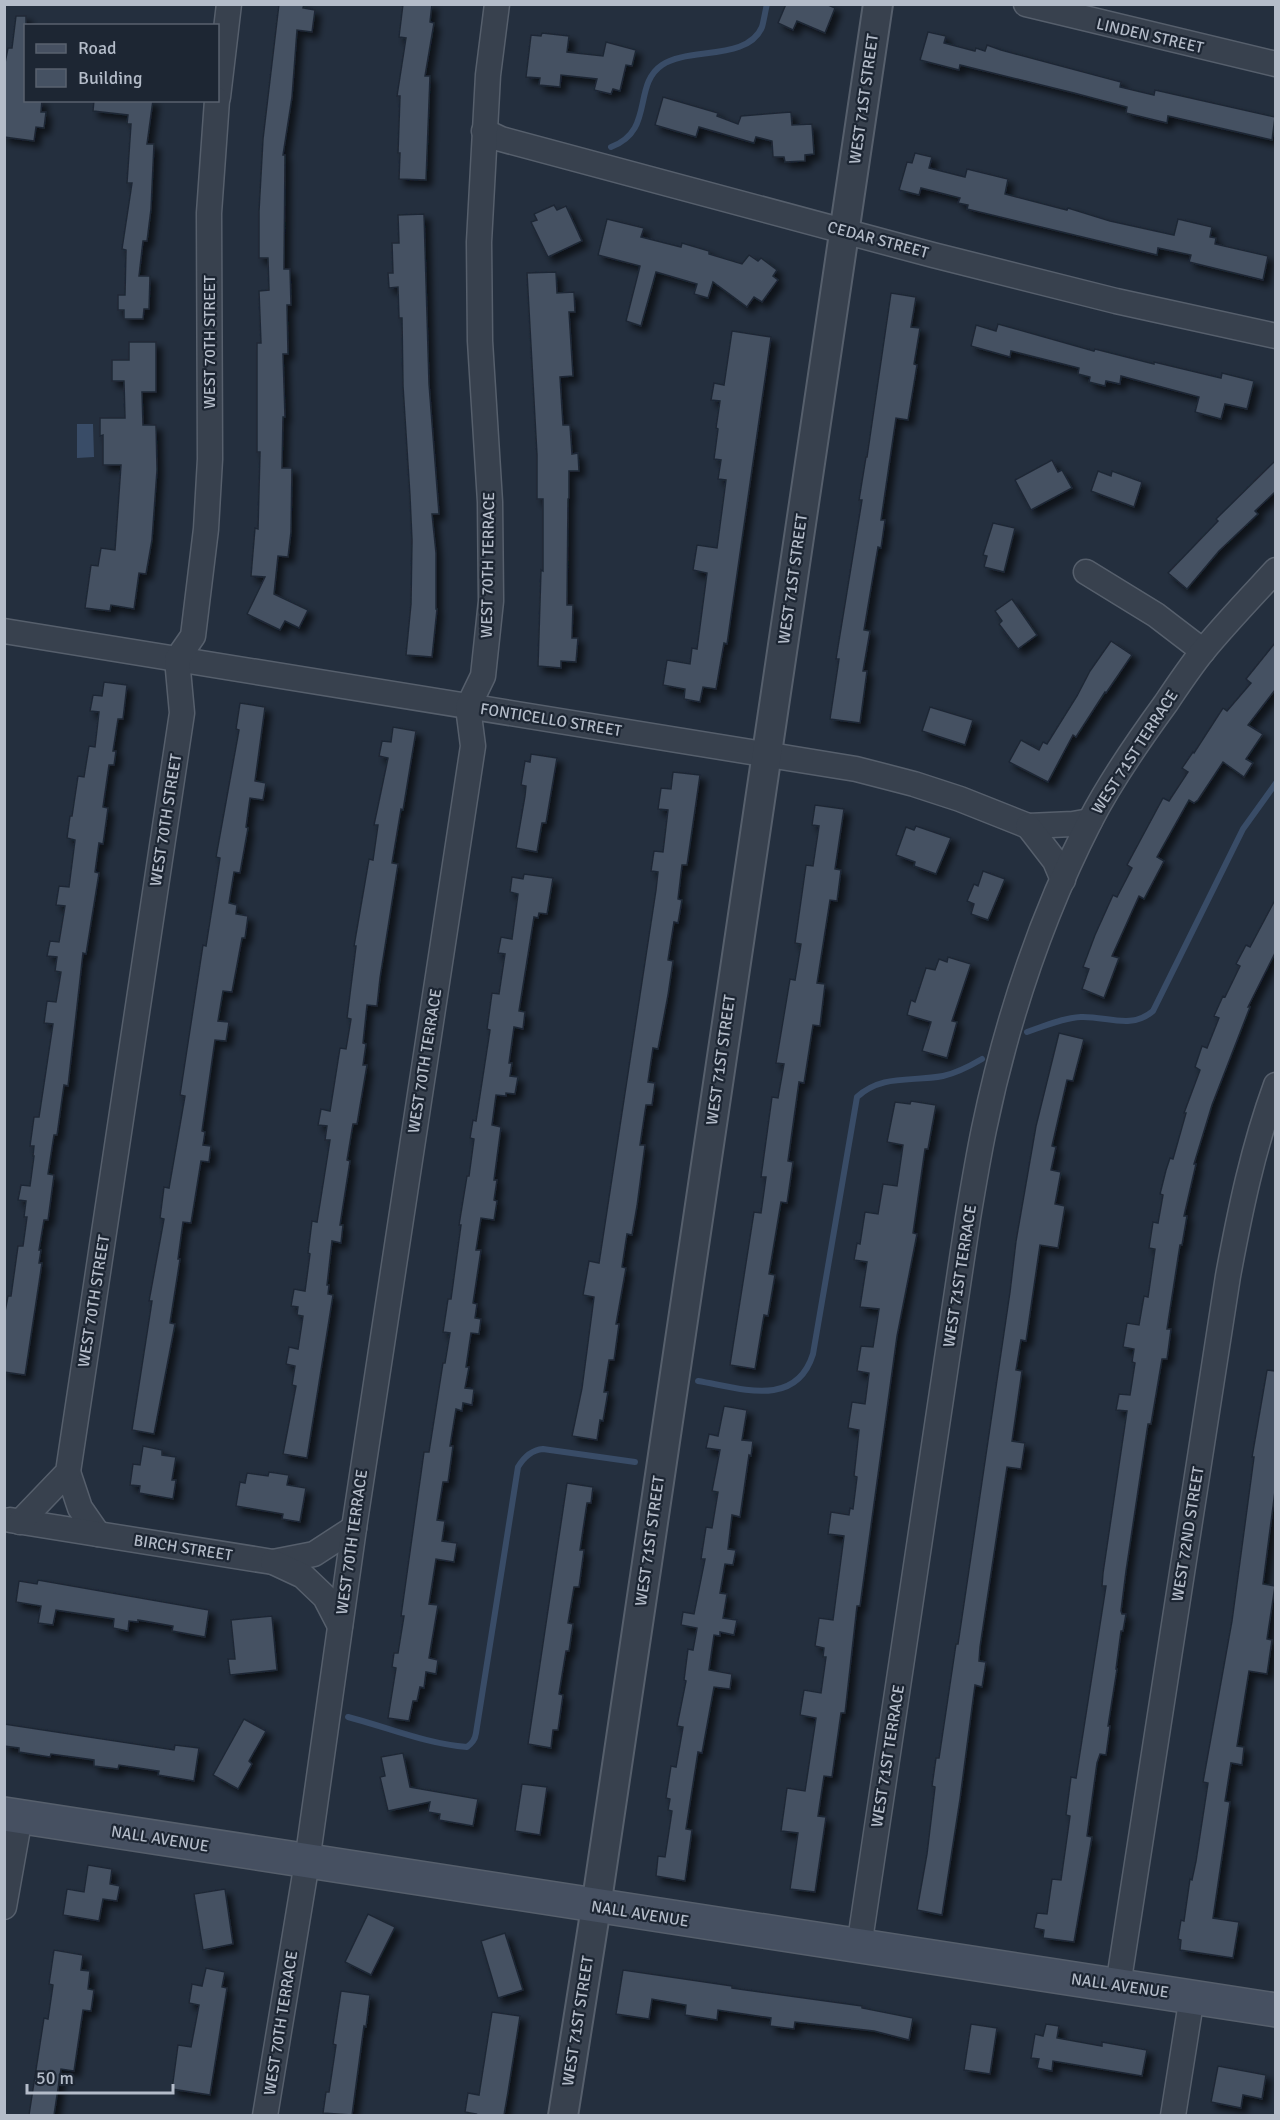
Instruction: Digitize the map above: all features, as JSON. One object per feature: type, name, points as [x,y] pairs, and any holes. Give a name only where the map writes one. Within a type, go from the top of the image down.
[{"type":"main road","name":"NALL AVENUE","points":[[12,1815],[596,1907],[1275,2010]]},
{"type":"street","name":"WEST 70TH STREET","points":[[219,83],[229,4]]},
{"type":"street","name":"WEST 70TH TERRACE","points":[[265,2115],[307,1862],[354,1528],[473,746],[468,707],[483,676],[491,601],[490,502],[480,341],[479,242],[488,75],[497,4]]},
{"type":"street","name":"WEST 71ST STREET","points":[[563,2115],[596,1907],[878,4]]},
{"type":"street","name":"LINDEN STREET","points":[[1026,4],[1275,64]]},
{"type":"street","name":"WEST 70TH STREET","points":[[68,1472],[182,713],[177,659],[194,636],[206,529],[210,459],[209,213],[217,102]]},
{"type":"street","name":"CEDAR STREET","points":[[484,131],[501,139],[844,232],[1116,300],[1275,336]]},
{"type":"street","name":"WEST 71ST TERRACE","points":[[859,1947],[966,1230],[984,1129],[1003,1050],[1019,997],[1040,936],[1063,880],[1090,820],[1113,781],[1203,651],[1275,570]]},
{"type":"street","points":[[1086,572],[1156,615],[1203,651]]},
{"type":"street","name":"FONTICELLO STREET","points":[[4,631],[856,769],[960,799],[1028,826],[1073,824],[1090,820]]},
{"type":"street","points":[[1028,826],[1055,861],[1063,880]]},
{"type":"street","name":"WEST 72ND STREET","points":[[1118,1986],[1228,1276],[1243,1197],[1275,1085]]},
{"type":"street","points":[[12,1520],[68,1472],[80,1508],[98,1534]]},
{"type":"street","name":"BIRCH STREET","points":[[12,1520],[273,1562],[314,1554],[354,1528]]},
{"type":"street","points":[[273,1562],[303,1576],[324,1597],[340,1626]]},
{"type":"street","points":[[4,1907],[12,1815]]},
{"type":"street","points":[[1173,2115],[1192,1996]]},
{"type":"water","points":[[77,424],[93,424],[94,457],[77,458]]},
{"type":"building","points":[[279,4],[304,4],[303,8],[315,10],[312,32],[297,30],[292,97],[283,155],[285,155],[284,269],[290,269],[291,305],[287,305],[288,354],[283,354],[285,417],[283,417],[282,468],[292,468],[291,532],[288,557],[278,556],[274,594],[308,610],[299,628],[285,621],[280,630],[247,614],[265,577],[251,576],[255,528],[258,529],[260,452],[257,452],[257,343],[261,343],[259,291],[269,290],[268,258],[259,258],[259,211],[263,139]]},
{"type":"building","points":[[403,4],[432,4],[430,22],[434,23],[425,76],[430,76],[426,180],[399,179],[400,96],[397,96],[406,38],[399,37]]},
{"type":"building","points":[[786,4],[826,4],[835,8],[825,33],[797,21],[793,30],[778,23]]},
{"type":"building","points":[[16,16],[26,16],[26,24],[24,24],[24,102],[42,102],[41,112],[46,112],[44,128],[36,127],[34,141],[4,137],[4,68],[8,48],[12,48]]},
{"type":"building","points":[[928,32],[946,36],[944,43],[975,51],[976,48],[985,51],[987,45],[1121,82],[1120,87],[1154,95],[1155,90],[1275,117],[1272,140],[1168,116],[1167,123],[1126,113],[1127,107],[1074,93],[960,65],[959,70],[920,60]]},
{"type":"building","points":[[542,33],[569,36],[567,52],[603,56],[606,42],[636,50],[632,66],[626,65],[620,91],[613,89],[611,94],[594,90],[597,79],[561,75],[560,87],[539,85],[540,78],[526,77],[531,35],[541,36]]},
{"type":"building","points":[[663,97],[718,113],[717,116],[738,124],[741,116],[791,112],[792,125],[812,124],[814,154],[805,155],[805,161],[785,162],[784,157],[773,157],[772,141],[756,137],[754,143],[699,127],[696,137],[655,125]]},
{"type":"building","points":[[94,102],[153,102],[147,144],[154,144],[151,209],[147,241],[143,241],[139,276],[150,276],[149,309],[144,309],[143,319],[124,319],[124,310],[118,310],[118,295],[125,295],[126,250],[122,249],[132,183],[127,183],[131,124],[127,124],[128,115],[93,111]]},
{"type":"building","points":[[915,153],[932,157],[929,168],[965,177],[967,169],[1008,179],[1005,194],[1067,210],[1068,208],[1110,221],[1174,235],[1178,219],[1212,227],[1210,237],[1216,238],[1215,244],[1268,256],[1263,280],[1189,262],[1191,255],[1158,248],[1157,255],[967,209],[968,205],[958,203],[960,198],[921,188],[919,195],[899,190],[907,162],[912,163]]},
{"type":"building","points":[[554,205],[557,210],[566,206],[582,241],[548,257],[531,222],[537,220],[534,214]]},
{"type":"building","points":[[424,214],[429,384],[439,514],[432,514],[436,553],[437,609],[432,657],[406,655],[411,604],[412,540],[403,386],[402,318],[399,318],[398,287],[389,288],[388,273],[393,273],[392,243],[399,243],[398,215]]},
{"type":"building","points":[[607,219],[644,228],[641,237],[681,247],[682,243],[742,264],[749,255],[758,261],[761,258],[777,270],[773,276],[778,280],[762,302],[754,297],[747,307],[713,282],[708,298],[694,294],[697,284],[656,272],[641,326],[626,321],[640,266],[598,255]]},
{"type":"building","points":[[556,272],[557,293],[574,292],[575,312],[569,312],[573,376],[560,377],[563,425],[570,425],[572,454],[578,453],[579,471],[569,471],[568,499],[567,605],[573,605],[572,638],[578,638],[576,662],[561,661],[561,668],[538,666],[541,570],[543,571],[543,499],[537,499],[537,455],[527,273]]},
{"type":"building","points":[[891,293],[916,297],[911,327],[920,328],[914,364],[917,365],[908,420],[896,418],[881,520],[885,520],[881,548],[878,547],[864,630],[870,631],[863,671],[867,671],[860,723],[830,719],[839,659],[836,659],[862,500],[859,500]]},
{"type":"building","points":[[998,324],[1094,351],[1095,349],[1221,378],[1222,373],[1254,381],[1247,409],[1225,404],[1221,419],[1195,412],[1199,397],[1121,376],[1120,384],[1106,381],[1105,386],[1089,382],[1090,377],[1078,374],[1079,368],[1011,351],[1010,357],[971,346],[976,325],[996,331]]},
{"type":"building","points":[[732,331],[771,337],[727,644],[724,643],[716,689],[703,687],[700,702],[684,699],[685,689],[663,685],[667,660],[690,664],[692,648],[697,649],[707,573],[693,570],[697,545],[717,548],[726,480],[718,479],[721,460],[714,459],[720,401],[711,400],[714,383],[724,385]]},
{"type":"building","points":[[129,342],[156,342],[156,392],[142,392],[143,425],[156,425],[157,470],[152,540],[146,574],[139,573],[134,609],[111,605],[110,611],[85,608],[91,565],[98,566],[101,548],[115,550],[121,465],[103,465],[103,435],[100,436],[100,418],[125,418],[124,381],[112,381],[112,360],[129,360]]},
{"type":"building","points":[[1052,460],[1058,472],[1062,470],[1072,488],[1031,510],[1015,480]]},
{"type":"building","points":[[1275,461],[1275,492],[1255,511],[1258,514],[1219,551],[1187,589],[1168,573],[1218,521],[1216,519]]},
{"type":"building","points":[[1098,471],[1111,476],[1112,471],[1142,482],[1134,507],[1091,491]]},
{"type":"building","points":[[993,523],[1015,528],[1004,572],[984,567],[987,556],[983,555]]},
{"type":"building","points":[[1012,599],[1037,635],[1018,649],[999,624],[1002,621],[995,611]]},
{"type":"building","points":[[1111,641],[1132,655],[1076,737],[1073,735],[1048,782],[1009,762],[1021,740],[1039,750],[1043,742],[1047,744],[1090,671]]},
{"type":"building","points":[[1275,643],[1275,690],[1248,725],[1263,734],[1246,759],[1253,763],[1244,777],[1223,762],[1198,800],[1194,803],[1189,800],[1157,857],[1164,861],[1144,899],[1139,896],[1112,956],[1119,958],[1104,998],[1082,989],[1089,969],[1083,967],[1095,935],[1113,895],[1117,897],[1132,868],[1127,865],[1163,798],[1169,801],[1188,772],[1182,768],[1223,708],[1227,711],[1251,683],[1246,679]]},
{"type":"building","points":[[104,682],[127,685],[123,719],[118,719],[113,751],[116,751],[114,765],[109,765],[103,807],[108,808],[103,844],[99,843],[95,872],[99,873],[86,954],[83,953],[68,1086],[64,1085],[57,1135],[54,1135],[48,1174],[54,1175],[48,1220],[44,1220],[39,1250],[41,1250],[39,1263],[42,1263],[25,1375],[4,1372],[4,1317],[8,1296],[11,1296],[18,1246],[23,1246],[27,1217],[24,1217],[26,1201],[18,1200],[21,1185],[30,1186],[34,1146],[30,1146],[34,1117],[39,1117],[53,1024],[44,1023],[47,1001],[56,1002],[61,972],[55,971],[57,957],[47,956],[50,941],[59,942],[65,906],[56,905],[59,886],[69,887],[75,840],[67,838],[70,816],[72,816],[78,776],[84,777],[89,746],[95,747],[99,712],[90,711],[93,695],[102,696]]},
{"type":"building","points":[[240,703],[265,707],[255,781],[266,783],[263,800],[250,798],[246,827],[248,828],[240,873],[234,872],[229,903],[237,905],[236,914],[248,916],[245,938],[242,938],[232,992],[223,991],[218,1021],[229,1022],[226,1041],[215,1040],[202,1131],[205,1132],[203,1145],[211,1146],[209,1162],[201,1161],[191,1223],[183,1222],[170,1323],[175,1324],[154,1434],[132,1430],[152,1301],[149,1301],[164,1219],[160,1218],[164,1187],[169,1188],[185,1096],[180,1095],[203,945],[206,946],[220,858],[216,857],[239,730],[236,729]]},
{"type":"building","points":[[930,707],[973,720],[965,745],[922,731]]},
{"type":"building","points":[[393,727],[416,731],[392,863],[398,864],[377,1006],[367,1005],[363,1065],[367,1065],[357,1124],[353,1124],[347,1160],[350,1161],[340,1225],[343,1225],[341,1243],[332,1241],[327,1285],[329,1285],[328,1294],[333,1295],[307,1458],[283,1454],[296,1386],[292,1385],[295,1366],[286,1364],[289,1347],[298,1349],[303,1316],[297,1315],[298,1307],[291,1306],[294,1289],[305,1291],[312,1221],[317,1222],[330,1140],[325,1140],[327,1126],[318,1125],[321,1109],[330,1111],[340,1048],[346,1049],[351,1019],[347,1018],[356,946],[354,946],[369,859],[373,860],[378,825],[374,825],[388,758],[379,756],[382,741],[391,742]]},
{"type":"building","points":[[531,754],[557,758],[546,823],[542,823],[537,852],[516,848],[526,786],[521,785],[525,761],[530,762]]},
{"type":"building","points":[[673,772],[700,775],[687,865],[682,865],[678,899],[682,900],[678,923],[674,922],[668,960],[673,961],[668,995],[658,1049],[653,1048],[648,1082],[655,1083],[652,1105],[646,1105],[640,1145],[645,1145],[637,1206],[632,1235],[627,1234],[622,1267],[626,1268],[616,1324],[619,1324],[614,1360],[609,1360],[604,1392],[608,1392],[597,1440],[572,1436],[582,1388],[594,1297],[583,1295],[589,1261],[599,1263],[656,890],[658,872],[651,871],[654,851],[663,852],[668,810],[658,809],[661,788],[671,789]]},
{"type":"building","points":[[815,805],[844,809],[835,869],[841,870],[837,901],[830,900],[817,983],[825,984],[820,1026],[813,1025],[804,1083],[799,1082],[788,1161],[793,1162],[787,1203],[781,1202],[769,1274],[775,1275],[768,1316],[764,1315],[755,1369],[730,1365],[754,1212],[761,1213],[766,1177],[761,1177],[772,1097],[778,1098],[784,1064],[776,1063],[790,979],[795,980],[801,944],[795,943],[806,865],[813,866],[819,826],[812,825]]},
{"type":"building","points":[[916,826],[951,838],[936,874],[914,866],[915,862],[896,855],[906,827],[914,830]]},
{"type":"building","points":[[983,871],[1005,879],[988,920],[971,914],[974,904],[967,901],[974,884],[978,886]]},
{"type":"building","points":[[524,874],[553,878],[547,914],[539,913],[538,918],[534,917],[519,1011],[525,1012],[523,1029],[514,1027],[509,1063],[512,1063],[510,1076],[518,1077],[515,1094],[496,1095],[492,1125],[501,1127],[494,1180],[497,1180],[494,1200],[497,1201],[494,1220],[481,1218],[476,1250],[481,1250],[473,1303],[477,1304],[475,1318],[481,1319],[479,1334],[471,1333],[465,1388],[474,1389],[472,1405],[463,1403],[462,1411],[456,1409],[450,1446],[453,1446],[448,1482],[443,1482],[437,1520],[445,1521],[442,1541],[457,1543],[454,1562],[436,1559],[429,1604],[438,1605],[429,1658],[438,1660],[436,1674],[426,1672],[424,1688],[420,1687],[417,1701],[413,1701],[409,1721],[388,1718],[396,1668],[392,1667],[394,1653],[398,1653],[404,1616],[401,1616],[424,1452],[429,1452],[450,1333],[443,1332],[448,1299],[451,1299],[461,1225],[459,1225],[467,1176],[469,1176],[474,1139],[470,1138],[473,1120],[476,1121],[490,1030],[487,1029],[492,993],[499,994],[505,954],[498,953],[501,937],[512,939],[518,894],[510,892],[512,877],[523,879]]},
{"type":"building","points":[[1275,900],[1275,953],[1248,1007],[1250,1007],[1212,1105],[1194,1164],[1196,1164],[1184,1216],[1187,1216],[1182,1245],[1180,1245],[1167,1329],[1171,1329],[1167,1359],[1162,1359],[1151,1424],[1148,1424],[1126,1571],[1121,1611],[1122,1614],[1126,1614],[1123,1631],[1121,1631],[1106,1755],[1100,1754],[1097,1763],[1087,1836],[1092,1837],[1074,1942],[1043,1938],[1044,1930],[1034,1928],[1037,1913],[1047,1914],[1052,1879],[1061,1880],[1070,1816],[1066,1815],[1071,1777],[1076,1778],[1106,1586],[1102,1586],[1103,1573],[1127,1411],[1116,1410],[1119,1394],[1130,1395],[1135,1363],[1132,1362],[1134,1349],[1123,1347],[1127,1323],[1139,1325],[1144,1296],[1148,1297],[1155,1249],[1149,1248],[1153,1222],[1158,1223],[1163,1195],[1160,1194],[1170,1158],[1173,1159],[1186,1113],[1184,1113],[1200,1070],[1195,1067],[1202,1046],[1207,1048],[1219,1018],[1214,1016],[1240,966],[1236,964],[1246,945],[1250,947]]},
{"type":"building","points":[[948,957],[971,964],[952,1021],[957,1022],[947,1058],[922,1051],[931,1022],[907,1015],[911,1000],[915,1002],[926,968],[935,970],[939,959],[947,962]]},
{"type":"building","points":[[1059,1033],[1084,1039],[1073,1081],[1067,1080],[1052,1146],[1056,1147],[1051,1170],[1061,1172],[1055,1204],[1065,1206],[1058,1248],[1040,1245],[1026,1341],[1021,1340],[1016,1370],[1022,1371],[1012,1441],[1025,1443],[1021,1469],[1007,1467],[980,1647],[979,1661],[986,1662],[982,1687],[975,1685],[942,1915],[917,1910],[927,1854],[935,1787],[932,1786],[936,1758],[939,1758],[956,1644],[958,1644],[1016,1241],[1036,1126]]},
{"type":"building","points":[[911,1101],[936,1105],[928,1149],[925,1149],[913,1233],[917,1234],[897,1336],[860,1606],[857,1606],[845,1713],[841,1713],[832,1777],[824,1776],[818,1816],[826,1817],[815,1892],[790,1889],[798,1833],[781,1831],[787,1788],[805,1791],[816,1718],[800,1715],[804,1690],[821,1693],[826,1657],[823,1657],[824,1648],[815,1646],[819,1618],[833,1620],[844,1536],[828,1534],[831,1512],[849,1515],[850,1508],[853,1509],[859,1430],[848,1428],[852,1402],[865,1404],[869,1373],[857,1371],[861,1346],[873,1347],[879,1309],[860,1307],[867,1262],[854,1260],[857,1243],[860,1244],[865,1212],[878,1214],[883,1184],[897,1186],[903,1145],[887,1142],[895,1102],[910,1104]]},
{"type":"building","points":[[1267,1370],[1275,1371],[1275,1491],[1263,1584],[1275,1586],[1267,1639],[1272,1640],[1267,1674],[1249,1671],[1237,1746],[1244,1747],[1242,1765],[1231,1763],[1225,1801],[1230,1802],[1213,1918],[1239,1922],[1233,1958],[1180,1950],[1181,1940],[1178,1939],[1196,1861],[1208,1783],[1203,1782],[1232,1621],[1254,1457],[1252,1457]]},
{"type":"building","points":[[724,1406],[747,1410],[742,1440],[753,1441],[740,1517],[732,1515],[728,1549],[736,1550],[733,1565],[725,1564],[720,1593],[727,1594],[723,1618],[737,1620],[734,1635],[720,1632],[720,1636],[714,1635],[709,1670],[732,1674],[730,1689],[714,1687],[702,1753],[698,1752],[686,1829],[692,1830],[685,1881],[656,1876],[658,1856],[665,1857],[672,1811],[668,1810],[670,1799],[666,1798],[671,1766],[676,1767],[683,1727],[677,1726],[686,1681],[684,1680],[688,1649],[693,1650],[697,1628],[681,1625],[683,1612],[694,1614],[705,1559],[701,1559],[706,1527],[712,1528],[718,1492],[712,1491],[720,1450],[706,1448],[709,1434],[718,1436]]},
{"type":"building","points":[[143,1446],[162,1450],[162,1455],[176,1457],[172,1480],[176,1480],[173,1499],[139,1493],[140,1486],[130,1485],[133,1464],[140,1465]]},
{"type":"building","points":[[269,1472],[289,1475],[287,1485],[306,1488],[300,1522],[282,1519],[283,1514],[236,1506],[240,1482],[245,1483],[247,1473],[268,1476]]},
{"type":"building","points":[[567,1483],[593,1487],[591,1503],[587,1503],[580,1550],[584,1550],[579,1587],[574,1587],[568,1623],[573,1624],[559,1694],[563,1695],[558,1730],[553,1730],[551,1748],[528,1744]]},
{"type":"building","points":[[38,1580],[209,1610],[205,1637],[172,1631],[173,1626],[138,1620],[138,1622],[129,1621],[128,1631],[113,1628],[114,1619],[56,1610],[53,1625],[38,1623],[41,1606],[16,1602],[19,1581],[37,1584]]},
{"type":"building","points":[[272,1616],[277,1670],[230,1675],[228,1659],[235,1659],[231,1620]]},
{"type":"building","points":[[244,1719],[266,1731],[249,1761],[252,1764],[238,1789],[213,1775]]},
{"type":"building","points":[[4,1724],[174,1750],[175,1745],[199,1748],[194,1781],[158,1775],[159,1771],[119,1765],[118,1769],[94,1766],[94,1760],[19,1752],[19,1748],[4,1746]]},
{"type":"building","points":[[403,1753],[410,1787],[478,1799],[473,1826],[439,1820],[440,1814],[428,1812],[430,1802],[388,1811],[380,1777],[385,1776],[381,1757]]},
{"type":"building","points":[[522,1784],[547,1787],[540,1835],[515,1831]]},
{"type":"building","points":[[88,1865],[112,1869],[110,1884],[120,1886],[117,1901],[103,1899],[99,1921],[63,1915],[67,1889],[84,1892]]},
{"type":"building","points":[[225,1889],[233,1944],[203,1950],[194,1894]]},
{"type":"building","points":[[368,1914],[395,1927],[371,1975],[345,1962]]},
{"type":"building","points":[[505,1933],[523,1990],[498,1998],[481,1941]]},
{"type":"building","points":[[54,1950],[83,1955],[81,1970],[90,1971],[88,1989],[94,1990],[91,2011],[83,2010],[74,2071],[61,2069],[54,2115],[29,2115],[44,2018],[48,2019],[53,1985],[49,1984]]},
{"type":"building","points":[[206,1968],[225,1972],[222,1987],[227,1988],[210,2095],[172,2089],[178,2045],[191,2047],[199,2005],[189,2003],[192,1984],[202,1986]]},
{"type":"building","points":[[623,1970],[862,2006],[862,2008],[913,2018],[909,2040],[874,2031],[795,2022],[794,2029],[770,2026],[771,2018],[718,2010],[717,2020],[685,2015],[686,2005],[652,1999],[649,2019],[616,2014]]},
{"type":"building","points":[[341,1991],[370,1995],[352,2115],[323,2113],[326,2092],[329,2092],[336,2045],[333,2044]]},
{"type":"building","points":[[492,2012],[520,2016],[508,2092],[504,2115],[475,2115],[465,2112],[468,2093],[479,2095]]},
{"type":"building","points":[[971,2024],[997,2028],[990,2074],[964,2070]]},
{"type":"building","points":[[1046,2024],[1059,2026],[1057,2038],[1102,2046],[1102,2042],[1147,2050],[1142,2076],[1053,2061],[1052,2071],[1037,2068],[1039,2059],[1031,2058],[1035,2034],[1043,2036]]},
{"type":"building","points":[[1218,2066],[1266,2075],[1262,2099],[1243,2095],[1241,2108],[1211,2102]]},
{"type":"waterway","points":[[611,147],[625,140],[633,130],[639,119],[648,84],[653,74],[662,65],[687,56],[744,45],[755,38],[762,27],[767,4]]},
{"type":"waterway","points":[[1027,1032],[1074,1018],[1091,1017],[1127,1021],[1145,1017],[1153,1011],[1243,829],[1276,783]]},
{"type":"waterway","points":[[698,1381],[765,1391],[780,1389],[794,1382],[805,1371],[813,1354],[857,1097],[877,1085],[898,1080],[943,1076],[982,1059]]},
{"type":"waterway","points":[[348,1717],[407,1735],[452,1745],[469,1746],[476,1733],[518,1467],[528,1455],[543,1449],[635,1462]]}]
